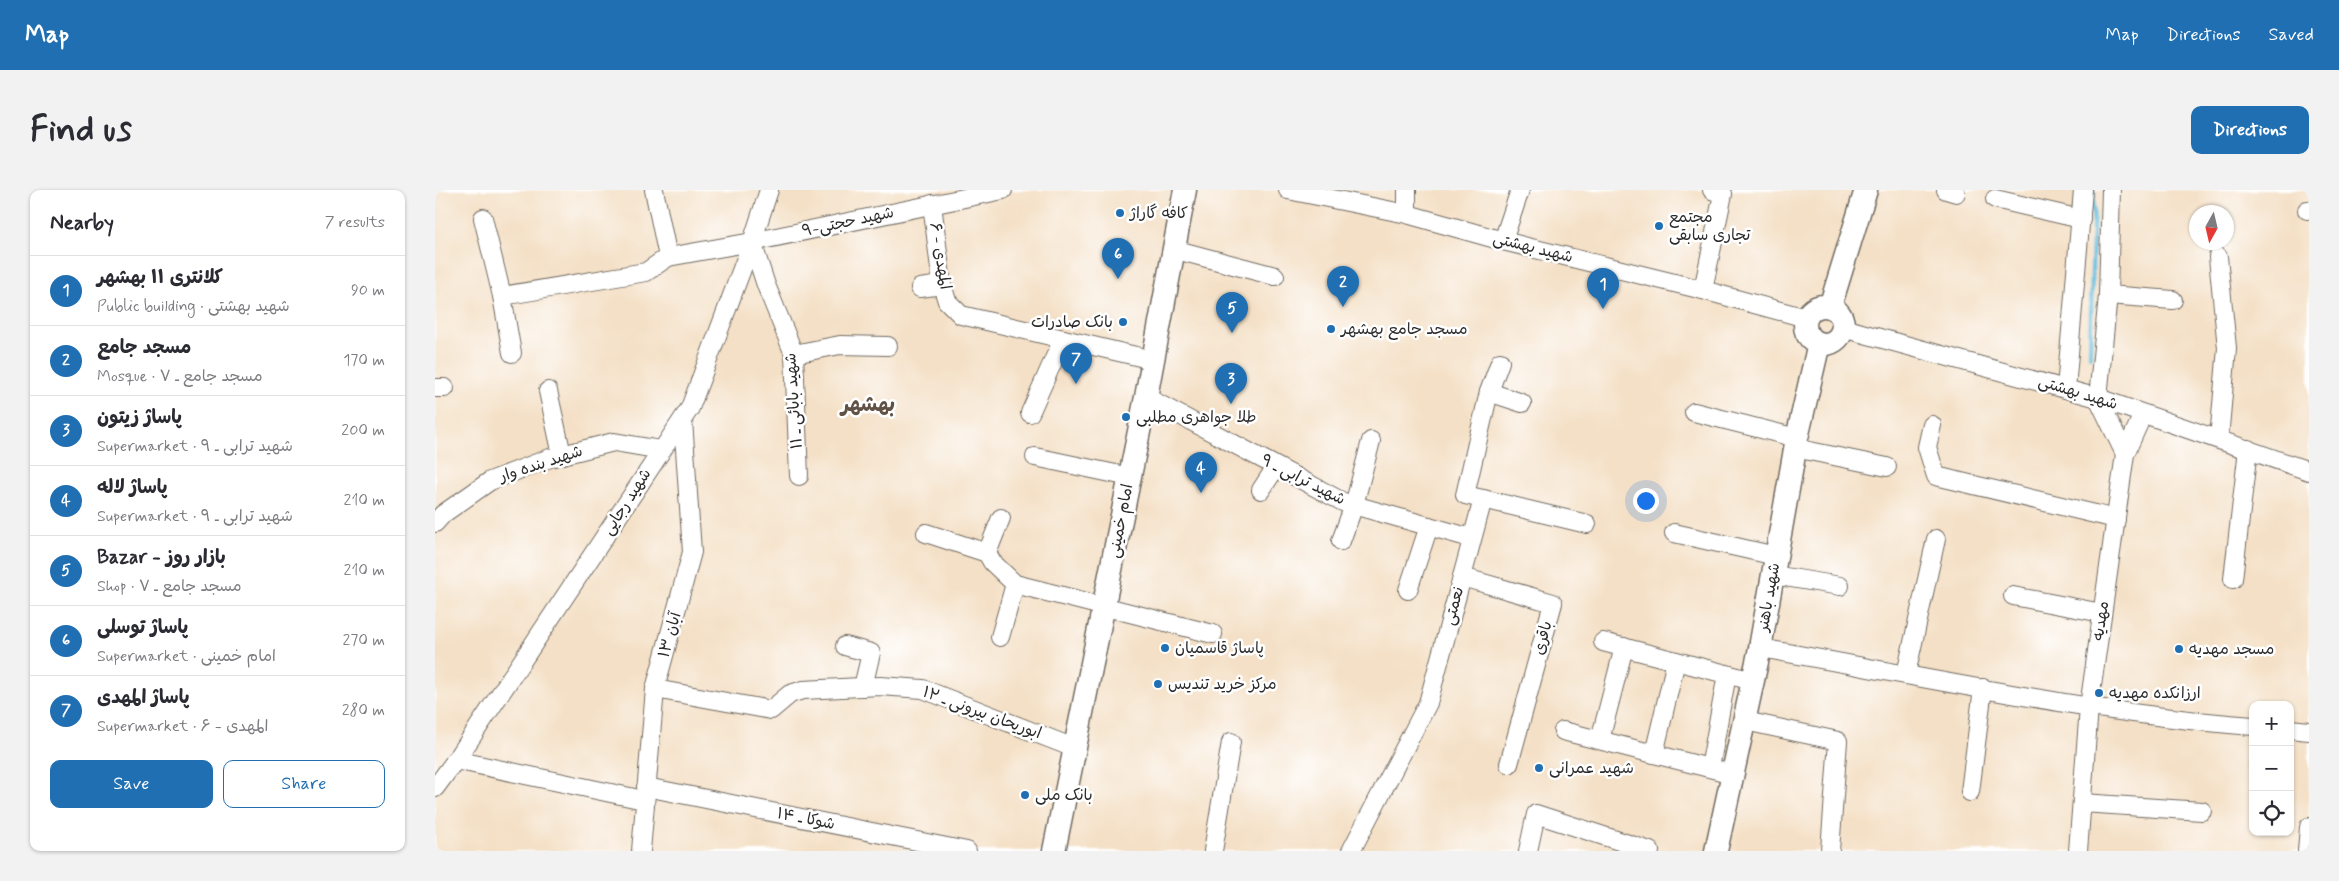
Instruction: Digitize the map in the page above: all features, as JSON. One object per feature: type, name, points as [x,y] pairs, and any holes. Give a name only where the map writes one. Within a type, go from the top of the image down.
[{"type":"main road","name":"امام خمینی","points":[[1057,850],[1075,748],[1146,397],[1185,190]]},
{"type":"main road","points":[[1830,306],[1866,190]]},
{"type":"main road","points":[[1830,306],[1841,314],[1843,328],[1841,334],[1832,342],[1819,343],[1807,333],[1806,318],[1813,309],[1830,306]]},
{"type":"main road","name":"شهید باهنر","points":[[1716,851],[1760,648],[1796,443],[1819,343]]},
{"type":"street","points":[[502,296],[646,272],[668,257],[655,190]]},
{"type":"street","name":"شهید رجایی","points":[[435,788],[690,408],[752,242],[769,190]]},
{"type":"street","name":"شهید حجتی-۹","points":[[668,257],[752,242],[1003,190]]},
{"type":"street","name":"شهید بهشتی","points":[[1288,190],[1407,214],[1503,241],[1703,290],[1806,318]]},
{"type":"street","points":[[1407,190],[1407,214]]},
{"type":"street","points":[[1503,241],[1520,190]]},
{"type":"street","points":[[1703,290],[1723,194],[1712,190]]},
{"type":"street","points":[[2066,389],[2083,190]]},
{"type":"street","points":[[2111,190],[2108,295],[2098,398],[2125,454]]},
{"type":"street","points":[[1995,199],[2081,219]]},
{"type":"street","name":"المهدی - ۶","points":[[932,204],[942,286],[947,301],[961,315],[1153,360]]},
{"type":"street","points":[[483,218],[502,296],[512,353]]},
{"type":"street","name":"شهید بابائی ـ ۱۱","points":[[752,242],[766,285],[794,354],[799,476]]},
{"type":"street","points":[[1173,250],[1275,276]]},
{"type":"street","points":[[2218,257],[2227,348],[2219,439]]},
{"type":"street","points":[[920,288],[942,286]]},
{"type":"street","points":[[2108,295],[2173,300]]},
{"type":"street","name":"شهید بهشتی","points":[[1843,328],[2098,398],[2309,471]]},
{"type":"street","points":[[1030,413],[1063,339]]},
{"type":"street","points":[[794,354],[840,345],[888,346]]},
{"type":"street","points":[[1500,362],[1489,392],[1465,495],[1587,524]]},
{"type":"street","points":[[548,392],[562,456]]},
{"type":"street","points":[[1489,392],[1522,403]]},
{"type":"street","name":"شهید ترابی ـ ۹","points":[[1146,397],[1336,499],[1471,538]]},
{"type":"street","points":[[1694,412],[1796,443],[1887,467]]},
{"type":"street","name":"مهدیه","points":[[2078,851],[2089,707],[2125,454],[2143,414]]},
{"type":"street","name":"۱۳ آبان","points":[[641,851],[655,689],[692,552],[683,420]]},
{"type":"street","points":[[1932,425],[1927,447],[1937,476],[2116,519]]},
{"type":"street","points":[[1341,541],[1354,505],[1371,441]]},
{"type":"street","name":"شهید بنده وار","points":[[435,523],[443,514],[490,481],[562,456],[614,442],[661,450]]},
{"type":"street","points":[[2233,579],[2248,450]]},
{"type":"street","points":[[1035,457],[1130,477]]},
{"type":"street","points":[[1261,490],[1276,467]]},
{"type":"street","name":"نعمتی","points":[[1351,851],[1427,703],[1483,499]]},
{"type":"street","points":[[987,554],[1001,518]]},
{"type":"street","points":[[1408,590],[1429,526]]},
{"type":"street","points":[[926,533],[987,554],[992,562],[1015,584],[1213,634]]},
{"type":"street","points":[[1674,533],[1840,586]]},
{"type":"street","points":[[1906,674],[1936,539]]},
{"type":"street","name":"باقری","points":[[1462,577],[1553,603],[1509,764]]},
{"type":"street","points":[[1000,637],[1015,584]]},
{"type":"street","points":[[2013,596],[2102,613]]},
{"type":"street","points":[[1603,642],[1753,681]]},
{"type":"street","points":[[845,646],[871,653],[863,687]]},
{"type":"street","points":[[1600,740],[1624,647]]},
{"type":"street","points":[[1760,648],[2089,707],[2203,722],[2249,726]]},
{"type":"street","points":[[1654,754],[1676,661]]},
{"type":"street","points":[[1711,768],[1727,674]]},
{"type":"street","name":"ابوریحان بیرونی ـ ۱۲","points":[[655,689],[771,710],[790,694],[803,690],[863,687],[923,689],[1075,748]]},
{"type":"street","points":[[1970,792],[1983,688]]},
{"type":"street","points":[[1745,721],[1838,742],[1830,851]]},
{"type":"street","points":[[2294,729],[2309,731]]},
{"type":"street","points":[[1563,731],[1733,774]]},
{"type":"street","points":[[1213,851],[1231,742]]},
{"type":"street","name":"شوکا ـ ۱۴","points":[[455,760],[967,851]]},
{"type":"street","points":[[2082,803],[2203,811]]},
{"type":"street","points":[[1528,851],[1536,814],[1650,851]]},
{"type":"street","points":[[2307,851],[2309,827]]},
{"type":"waterway","points":[[2090,356],[2094,190]]},
{"type":"place","name":"کافه گاراژ","points":[[1120,213]]},
{"type":"place","name":"مجتمع تجاری سابقی","points":[[1659,226]]},
{"type":"place","name":"پاساژ توسلی","points":[[1118,279]]},
{"type":"place","name":"مسجد جامع","points":[[1343,307]]},
{"type":"place","name":"کلانتری ۱۱ بهشهر","points":[[1603,309]]},
{"type":"place","name":"بانک صادرات","points":[[1123,322]]},
{"type":"place","name":"مسجد جامع بهشهر","points":[[1331,329]]},
{"type":"place","name":"Bazar - بازار روز","points":[[1232,333]]},
{"type":"place","name":"پاساژ المهدی","points":[[1076,384]]},
{"type":"place","name":"پاساژ زیتون","points":[[1231,404]]},
{"type":"place","name":"طلا جواهری مطلبی","points":[[1126,417]]},
{"type":"place","name":"پاساژ لاله","points":[[1201,493]]},
{"type":"place","name":"پاساژ قاسمیان","points":[[1165,648]]},
{"type":"place","name":"مسجد مهدیه","points":[[2179,649]]},
{"type":"place","name":"مرکز خرید تندیس","points":[[1158,684]]},
{"type":"place","name":"ارزانکده مهدیه","points":[[2099,693]]},
{"type":"place","name":"شهید عمرانی","points":[[1539,768]]},
{"type":"place","name":"بانک ملی","points":[[1025,795]]},
{"type":"district","name":"بهشهر","points":[[868,405]]}]
